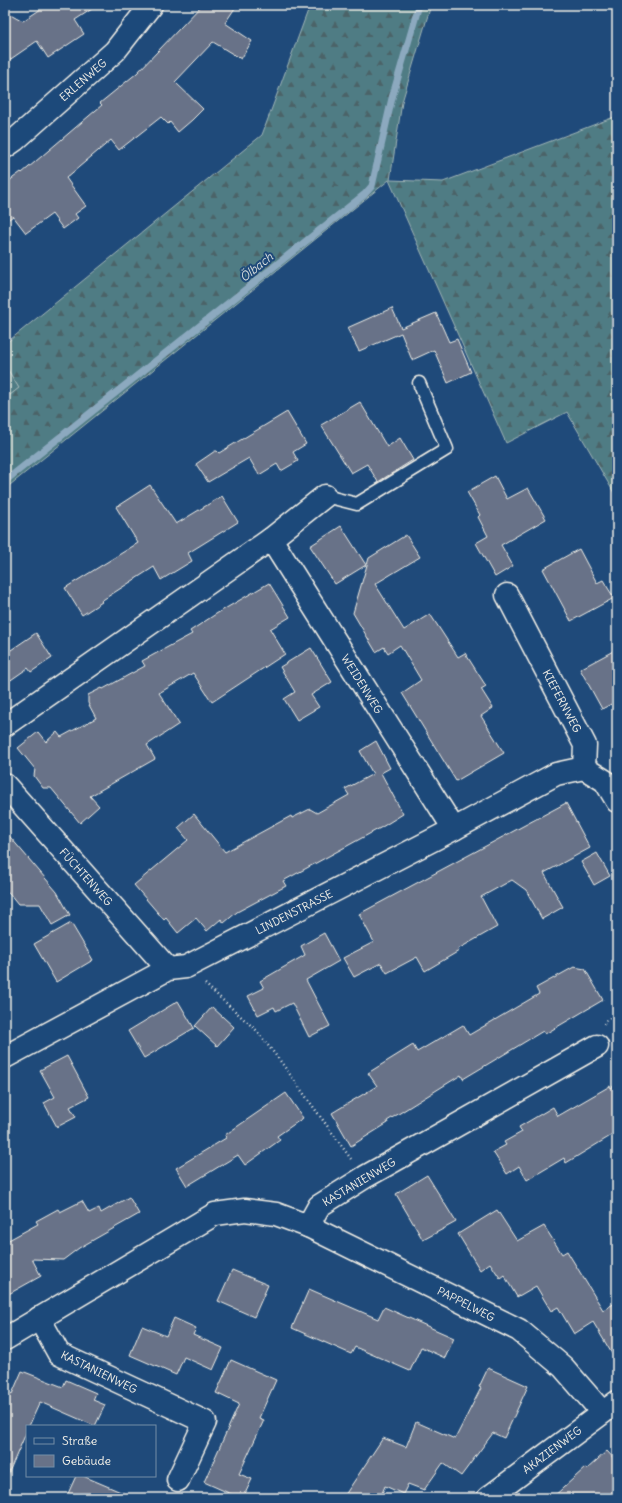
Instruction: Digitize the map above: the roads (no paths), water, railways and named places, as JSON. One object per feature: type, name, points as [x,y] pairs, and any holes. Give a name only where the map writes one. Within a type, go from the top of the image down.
[{"type":"street","name":"ERLENWEG","points":[[5,147],[15,140],[115,51],[151,5]]},
{"type":"street","points":[[5,725],[271,539],[325,496]]},
{"type":"street","name":"WEIDENWEG","points":[[271,539],[454,829]]},
{"type":"street","name":"KIEFERNWEG","points":[[507,595],[585,745],[584,768]]},
{"type":"street","points":[[584,768],[605,781],[617,801]]},
{"type":"street","name":"LINDENSTRASSE","points":[[5,1057],[177,968],[454,829],[556,774],[584,768]]},
{"type":"street","name":"FÜCHTENWEG","points":[[9,796],[177,968]]},
{"type":"street","name":"KASTANIENWEG","points":[[308,1226],[319,1206],[365,1177],[597,1046]]},
{"type":"street","points":[[5,1339],[215,1214],[245,1210],[253,1211],[276,1214],[308,1226]]},
{"type":"street","name":"PAPPELWEG","points":[[308,1226],[518,1330],[610,1407]]},
{"type":"street","name":"KASTANIENWEG","points":[[39,1318],[59,1354],[205,1422],[178,1480]]},
{"type":"street","name":"AKAZIENWEG","points":[[488,1498],[610,1407]]},
{"type":"lane","points":[[325,496],[357,504],[447,448],[419,383]]},
{"type":"waterway","name":"Ölbach","points":[[5,481],[365,194],[372,186],[392,98],[419,5]]}]
